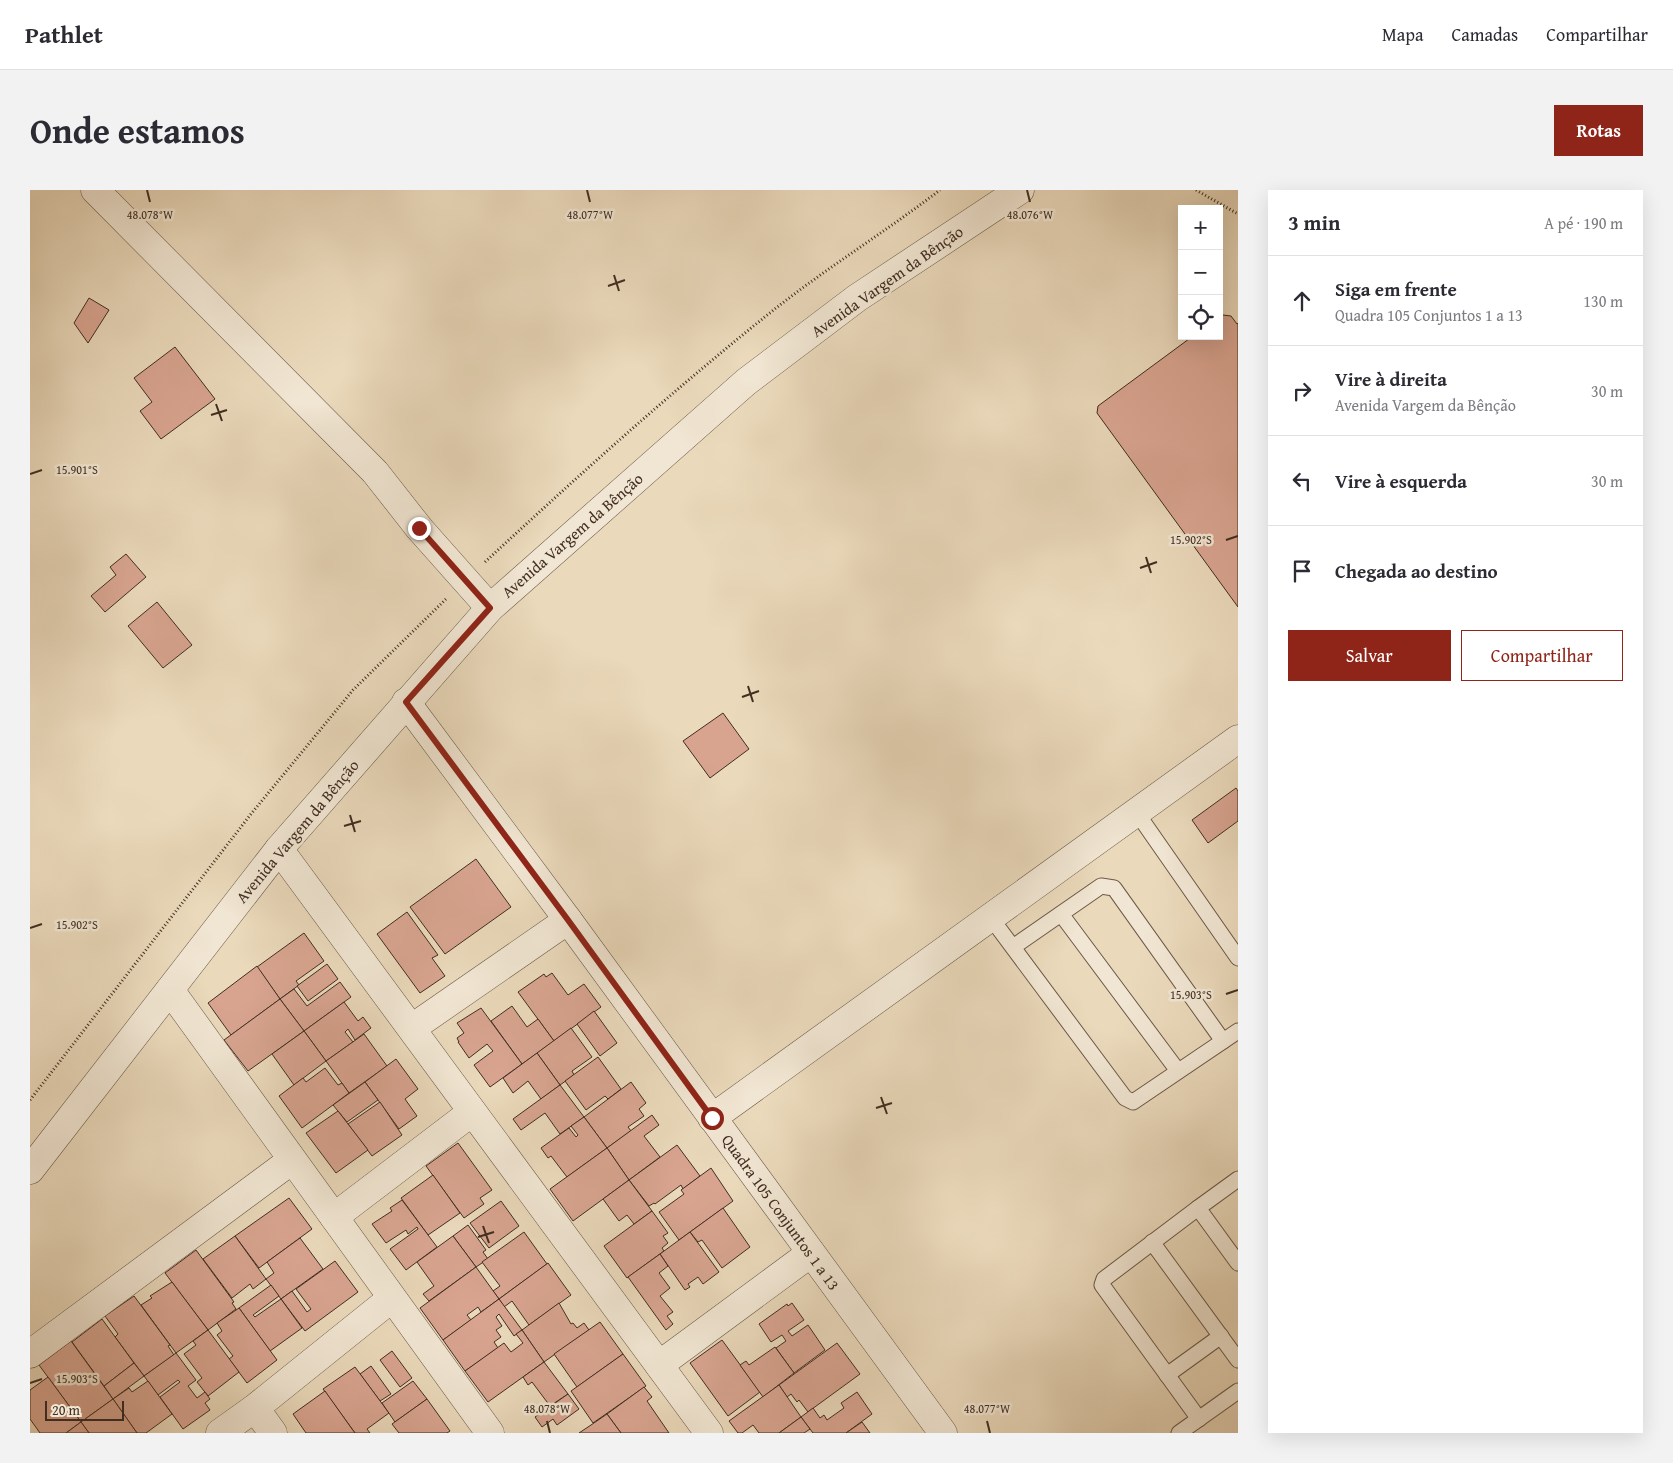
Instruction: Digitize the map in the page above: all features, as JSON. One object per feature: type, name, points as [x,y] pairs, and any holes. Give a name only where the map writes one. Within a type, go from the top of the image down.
[{"type":"street","points":[[95,190],[375,472],[419,528],[490,608]]},
{"type":"street","name":"Avenida Vargem da Bênção","points":[[30,1170],[279,849],[490,608],[746,382],[857,298],[1020,190]]},
{"type":"street","name":"Quadra 105 Conjuntos 1 a 13","points":[[406,702],[943,1433]]},
{"type":"street","points":[[712,1118],[1238,739]]},
{"type":"street","points":[[279,849],[709,1433]]},
{"type":"street","points":[[412,1028],[568,920]]},
{"type":"street","points":[[170,990],[490,1433]]},
{"type":"street","points":[[334,1217],[472,1112]]},
{"type":"street","points":[[30,1354],[292,1160]]},
{"type":"street","points":[[659,1365],[811,1253]]},
{"type":"street","points":[[220,1433],[255,1408],[392,1298]]},
{"type":"street","points":[[255,1408],[273,1433]]},
{"type":"lane","points":[[1137,813],[1238,958]]},
{"type":"lane","points":[[1013,947],[1101,886],[1114,888],[1223,1041]]},
{"type":"lane","points":[[1061,914],[1178,1071]]},
{"type":"lane","points":[[991,918],[1124,1098],[1133,1102],[1238,1031]]},
{"type":"lane","points":[[1199,1419],[1102,1285],[1104,1278],[1238,1180]]},
{"type":"lane","points":[[1198,1208],[1238,1263]]},
{"type":"lane","points":[[1152,1242],[1238,1360]]},
{"type":"lane","points":[[1167,1375],[1221,1336]]},
{"type":"lane","points":[[1180,1433],[1238,1391]]},
{"type":"path","points":[[1196,190],[1238,214]]},
{"type":"building","points":[[89,298],[109,310],[88,343],[74,323]]},
{"type":"building","points":[[1223,315],[1231,316],[1238,323],[1238,607],[1097,413],[1098,406],[1188,340],[1223,340]]},
{"type":"building","points":[[175,347],[215,399],[161,439],[140,411],[152,402],[134,378]]},
{"type":"building","points":[[126,554],[146,577],[105,612],[91,596],[116,575],[110,567]]},
{"type":"building","points":[[157,602],[192,645],[163,668],[128,626]]},
{"type":"building","points":[[723,713],[749,749],[710,778],[683,741]]},
{"type":"building","points":[[1236,788],[1238,791],[1238,821],[1208,843],[1192,820]]},
{"type":"building","points":[[476,859],[511,907],[445,954],[410,907]]},
{"type":"building","points":[[407,912],[438,955],[432,958],[445,976],[420,993],[377,934]]},
{"type":"building","points":[[304,933],[324,961],[296,981],[299,985],[280,999],[257,967]]},
{"type":"building","points":[[327,964],[338,979],[308,1001],[297,986]]},
{"type":"building","points":[[257,966],[280,999],[231,1035],[208,1003]]},
{"type":"building","points":[[552,973],[568,995],[584,984],[601,1007],[554,1041],[518,992],[544,974],[546,977]]},
{"type":"building","points":[[340,982],[351,997],[304,1031],[280,999],[294,989],[307,1006]]},
{"type":"building","points":[[280,999],[304,1031],[248,1071],[224,1040]]},
{"type":"building","points":[[344,1002],[358,1021],[363,1017],[371,1028],[355,1040],[348,1029],[345,1032],[353,1042],[326,1061],[304,1031]]},
{"type":"building","points":[[512,1006],[527,1027],[538,1019],[554,1041],[522,1064],[491,1021]]},
{"type":"building","points":[[481,1008],[522,1064],[490,1087],[474,1065],[493,1051],[487,1044],[469,1058],[457,1038],[464,1033],[457,1023]]},
{"type":"building","points":[[594,1011],[617,1043],[600,1056],[577,1024]]},
{"type":"building","points":[[571,1028],[592,1057],[572,1071],[574,1075],[560,1085],[537,1053]]},
{"type":"building","points":[[304,1031],[326,1061],[294,1085],[272,1054]]},
{"type":"building","points":[[364,1034],[387,1066],[349,1093],[326,1061]]},
{"type":"building","points":[[537,1053],[560,1085],[541,1099],[528,1081],[513,1093],[503,1078]]},
{"type":"building","points":[[598,1057],[621,1089],[608,1099],[605,1096],[586,1110],[565,1081]]},
{"type":"building","points":[[396,1059],[418,1089],[405,1099],[417,1116],[399,1129],[365,1082]]},
{"type":"building","points":[[325,1068],[338,1085],[342,1083],[349,1093],[302,1128],[279,1096],[303,1078],[306,1082]]},
{"type":"building","points":[[365,1082],[378,1100],[347,1122],[333,1105]]},
{"type":"building","points":[[631,1082],[646,1103],[639,1109],[644,1116],[628,1127],[631,1131],[607,1148],[584,1117]]},
{"type":"building","points":[[560,1085],[584,1117],[560,1134],[545,1113],[521,1130],[513,1119]]},
{"type":"building","points":[[380,1102],[402,1135],[372,1156],[348,1124]]},
{"type":"building","points":[[338,1111],[368,1150],[336,1173],[306,1133]]},
{"type":"building","points":[[652,1115],[659,1125],[644,1136],[660,1157],[629,1180],[607,1148]]},
{"type":"building","points":[[584,1117],[607,1148],[567,1177],[551,1156],[548,1158],[541,1148],[569,1128],[576,1137],[578,1135],[571,1126]]},
{"type":"building","points":[[458,1143],[492,1190],[480,1198],[484,1204],[464,1218],[426,1166]]},
{"type":"building","points":[[677,1145],[700,1176],[683,1189],[681,1185],[655,1204],[649,1206],[629,1180]]},
{"type":"building","points":[[607,1148],[629,1180],[573,1221],[550,1189]]},
{"type":"building","points":[[711,1168],[733,1201],[679,1240],[659,1212],[684,1194],[681,1190]]},
{"type":"building","points":[[433,1175],[460,1213],[428,1235],[401,1198]]},
{"type":"building","points":[[629,1180],[652,1211],[634,1224],[627,1215],[619,1221],[603,1199]]},
{"type":"building","points":[[289,1198],[312,1229],[259,1268],[235,1236]]},
{"type":"building","points":[[402,1200],[437,1247],[406,1270],[390,1249],[418,1229],[417,1227],[408,1234],[406,1230],[386,1243],[372,1224],[392,1211],[390,1208]]},
{"type":"building","points":[[501,1201],[519,1226],[489,1248],[470,1223]]},
{"type":"building","points":[[723,1208],[750,1247],[722,1268],[702,1240],[698,1242],[690,1232]]},
{"type":"building","points":[[652,1211],[668,1233],[663,1236],[668,1243],[662,1248],[664,1251],[627,1278],[604,1246]]},
{"type":"building","points":[[468,1225],[486,1250],[483,1252],[488,1259],[476,1267],[453,1236]]},
{"type":"building","points":[[524,1232],[547,1264],[499,1299],[493,1291],[500,1286],[482,1262]]},
{"type":"building","points":[[690,1232],[719,1272],[703,1284],[698,1277],[688,1284],[690,1287],[685,1290],[660,1254]]},
{"type":"building","points":[[235,1236],[266,1279],[253,1289],[250,1284],[232,1298],[203,1259]]},
{"type":"building","points":[[453,1236],[476,1267],[429,1301],[423,1294],[434,1286],[417,1262]]},
{"type":"building","points":[[300,1238],[323,1269],[281,1299],[266,1279],[274,1273],[267,1262]]},
{"type":"building","points":[[196,1250],[234,1302],[232,1303],[236,1309],[208,1330],[165,1273]]},
{"type":"building","points":[[660,1254],[668,1266],[659,1273],[670,1288],[660,1296],[673,1312],[667,1316],[673,1324],[666,1330],[628,1277]]},
{"type":"building","points":[[335,1261],[358,1292],[305,1331],[281,1299],[292,1291],[307,1312],[311,1309],[296,1289]]},
{"type":"building","points":[[548,1263],[571,1295],[529,1325],[512,1301],[504,1307],[499,1299]]},
{"type":"building","points":[[476,1267],[499,1299],[481,1312],[478,1307],[467,1315],[471,1320],[443,1340],[420,1308]]},
{"type":"building","points":[[172,1282],[208,1330],[176,1353],[141,1305],[152,1298],[150,1296]]},
{"type":"building","points":[[271,1285],[279,1296],[253,1315],[255,1317],[281,1299],[302,1328],[270,1351],[239,1308]]},
{"type":"building","points":[[134,1296],[170,1345],[168,1346],[174,1355],[144,1376],[115,1337],[118,1334],[105,1316]]},
{"type":"building","points":[[499,1299],[522,1330],[514,1336],[499,1314],[496,1317],[502,1326],[496,1330],[501,1337],[494,1342],[498,1348],[465,1371],[443,1340]]},
{"type":"building","points":[[559,1303],[571,1324],[573,1323],[577,1328],[584,1323],[589,1330],[544,1362],[522,1330]]},
{"type":"building","points":[[792,1303],[804,1320],[788,1331],[792,1336],[808,1325],[825,1350],[794,1373],[776,1348],[786,1341],[782,1335],[771,1342],[759,1324],[787,1304],[788,1306]]},
{"type":"building","points":[[239,1308],[277,1360],[247,1383],[229,1359],[233,1356],[217,1335],[222,1331],[217,1323]]},
{"type":"building","points":[[102,1319],[134,1363],[104,1386],[72,1342]]},
{"type":"building","points":[[600,1322],[623,1354],[577,1387],[554,1354]]},
{"type":"building","points":[[208,1330],[239,1372],[208,1396],[197,1382],[202,1378],[184,1354],[196,1345],[193,1341]]},
{"type":"building","points":[[522,1330],[544,1362],[488,1402],[465,1371],[504,1343],[511,1352],[523,1343],[516,1334]]},
{"type":"building","points":[[722,1340],[760,1392],[728,1416],[690,1363]]},
{"type":"building","points":[[71,1341],[113,1399],[81,1422],[39,1365]]},
{"type":"building","points":[[837,1343],[860,1374],[808,1412],[799,1400],[797,1402],[791,1394],[787,1397],[779,1385]]},
{"type":"building","points":[[775,1347],[794,1373],[763,1397],[740,1365],[746,1361],[749,1365]]},
{"type":"building","points":[[392,1351],[412,1378],[400,1387],[380,1360]]},
{"type":"building","points":[[176,1353],[196,1380],[188,1386],[197,1398],[205,1392],[210,1399],[205,1403],[210,1410],[183,1429],[160,1397],[180,1382],[178,1380],[158,1395],[144,1376]]},
{"type":"building","points":[[623,1354],[646,1386],[593,1423],[571,1391]]},
{"type":"building","points":[[544,1362],[568,1394],[550,1406],[532,1382],[528,1385],[523,1377]]},
{"type":"building","points":[[134,1363],[144,1376],[113,1399],[104,1386]]},
{"type":"building","points":[[371,1366],[391,1394],[380,1401],[360,1374]]},
{"type":"building","points":[[355,1367],[389,1413],[367,1429],[370,1433],[355,1433],[323,1389]]},
{"type":"building","points":[[48,1377],[81,1422],[66,1433],[40,1433],[30,1419],[30,1390]]},
{"type":"building","points":[[148,1381],[172,1414],[146,1433],[137,1433],[113,1399],[129,1388],[132,1392]]},
{"type":"building","points":[[413,1381],[427,1399],[395,1422],[382,1403]]},
{"type":"building","points":[[779,1385],[801,1417],[779,1433],[759,1433],[753,1425],[742,1433],[738,1433],[729,1421]]},
{"type":"building","points":[[644,1387],[652,1397],[647,1401],[669,1433],[621,1433],[607,1414]]},
{"type":"building","points":[[325,1391],[355,1433],[306,1433],[293,1414]]},
{"type":"building","points":[[857,1392],[872,1414],[846,1433],[813,1433],[801,1417],[813,1408],[820,1418],[824,1415],[827,1420],[844,1408],[841,1403]]},
{"type":"building","points":[[568,1394],[579,1409],[557,1425],[553,1419],[542,1427],[535,1417]]},
{"type":"building","points":[[113,1399],[137,1433],[89,1433],[81,1422]]},
{"type":"building","points":[[427,1399],[450,1431],[447,1433],[399,1433],[392,1424]]},
{"type":"building","points":[[607,1414],[621,1433],[579,1433],[591,1425]]},
{"type":"building","points":[[801,1417],[810,1429],[804,1433],[779,1433]]},
{"type":"building","points":[[81,1422],[89,1433],[66,1433]]},
{"type":"building","points":[[862,1422],[870,1433],[846,1433]]},
{"type":"route","points":[[419,528],[490,608],[406,702],[712,1118]]}]
